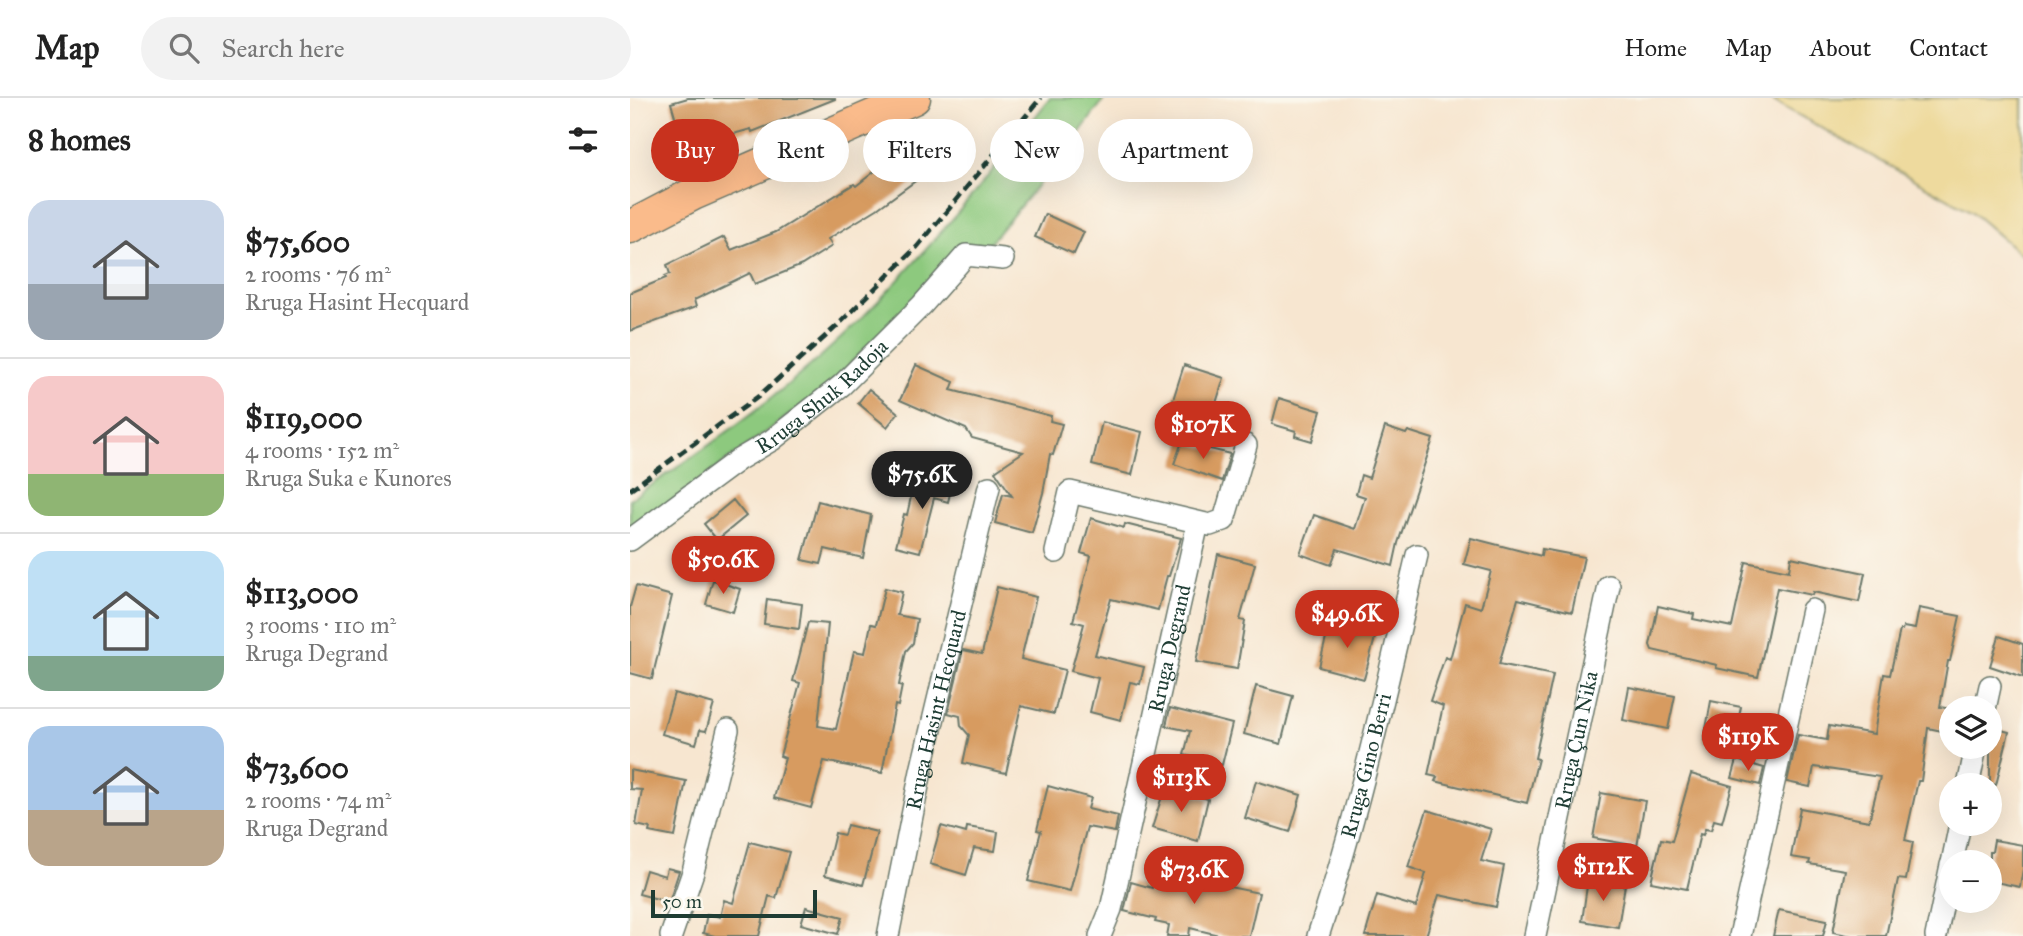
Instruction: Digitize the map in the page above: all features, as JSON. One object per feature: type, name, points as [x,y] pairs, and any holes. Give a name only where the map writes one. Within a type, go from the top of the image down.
[{"type":"main road","points":[[630,227],[693,194],[914,98]]},
{"type":"street","name":"Rruga Shuk Radoja","points":[[630,540],[738,460],[772,440],[842,385],[922,305],[966,255],[1003,259]]},
{"type":"street","points":[[1056,552],[1070,492],[1198,523],[1210,525],[1224,520],[1246,445]]},
{"type":"street","name":"Rruga Hasint Hecquard","points":[[888,936],[921,771],[989,487]]},
{"type":"street","name":"Rruga Degrand","points":[[1100,936],[1111,909],[1198,523]]},
{"type":"street","name":"Rruga Gino Berri","points":[[1318,936],[1335,885],[1379,720],[1417,555]]},
{"type":"street","name":"Rruga Çun Nika","points":[[1535,936],[1609,586]]},
{"type":"street","points":[[1740,936],[1812,610]]},
{"type":"street","points":[[1988,696],[1990,686]]},
{"type":"street","points":[[671,936],[693,872],[728,730]]},
{"type":"street","points":[[1936,936],[1941,913]]},
{"type":"green space","points":[[1050,98],[1105,98],[1084,127],[1084,119],[1033,119]]},
{"type":"green space","points":[[990,173],[990,182],[1040,182],[983,251],[932,281],[826,388],[630,532],[630,499],[739,423],[841,338],[924,252]]},
{"type":"sand","points":[[1768,98],[2023,98],[2023,256],[1972,212]]},
{"type":"building","points":[[688,98],[835,98],[785,119],[753,119],[753,132],[751,129],[739,132],[739,119],[676,119],[671,103]]},
{"type":"building","points":[[863,180],[914,182],[828,239],[832,246],[802,265],[755,284],[750,273],[694,300],[696,307],[630,331],[630,293],[666,278],[665,276],[670,274],[667,265],[724,237],[731,250],[776,232],[854,184],[856,186]]},
{"type":"building","points":[[1045,214],[1084,232],[1074,254],[1035,237]]},
{"type":"building","points":[[916,365],[954,382],[951,390],[1051,416],[1050,421],[1062,424],[1053,455],[1050,454],[1032,533],[995,523],[1003,494],[1012,496],[995,471],[1023,452],[972,438],[966,429],[900,400]]},
{"type":"building","points":[[1184,365],[1224,378],[1211,419],[1171,406]]},
{"type":"building","points":[[869,389],[898,413],[887,427],[858,403]]},
{"type":"building","points":[[1279,398],[1321,411],[1312,441],[1295,436],[1296,431],[1272,424]]},
{"type":"building","points":[[1102,422],[1142,432],[1132,475],[1092,465]]},
{"type":"building","points":[[1385,427],[1433,439],[1398,543],[1393,566],[1337,549],[1331,565],[1300,554],[1314,515],[1355,529],[1365,497],[1356,494],[1361,475],[1369,478]]},
{"type":"building","points":[[1182,442],[1230,454],[1222,481],[1174,464]]},
{"type":"building","points":[[930,475],[953,481],[948,502],[934,498],[920,552],[896,546],[904,514],[907,515],[915,479],[928,482]]},
{"type":"building","points":[[733,500],[746,516],[717,540],[704,524]]},
{"type":"building","points":[[818,501],[871,515],[863,558],[825,549],[821,564],[802,560]]},
{"type":"building","points":[[1091,518],[1124,528],[1125,524],[1181,538],[1158,610],[1111,599],[1095,655],[1144,667],[1140,684],[1130,682],[1121,720],[1090,712],[1098,678],[1071,671],[1084,624],[1073,621],[1091,556],[1081,553]]},
{"type":"building","points":[[1471,538],[1541,556],[1542,549],[1584,557],[1572,612],[1518,599],[1499,664],[1553,675],[1527,803],[1435,781],[1437,777],[1428,775],[1443,706],[1430,701],[1445,657],[1450,659],[1465,603],[1481,608],[1491,571],[1464,564]]},
{"type":"building","points":[[1218,554],[1255,564],[1240,620],[1245,621],[1237,669],[1196,662]]},
{"type":"building","points":[[1791,557],[1865,573],[1859,602],[1813,592],[1812,595],[1777,588],[1758,677],[1652,650],[1650,645],[1658,606],[1694,614],[1693,619],[1732,627],[1746,562],[1789,571]]},
{"type":"building","points":[[713,580],[740,589],[733,612],[706,604]]},
{"type":"building","points":[[636,586],[672,596],[652,679],[630,673],[630,607]]},
{"type":"building","points":[[997,587],[1036,597],[1021,659],[1065,670],[1054,714],[1021,706],[1006,773],[963,763],[969,735],[961,726],[960,716],[948,713],[963,650],[982,654]]},
{"type":"building","points":[[885,588],[902,592],[897,615],[917,619],[913,643],[906,651],[899,685],[902,686],[898,706],[895,705],[882,773],[824,761],[811,808],[774,798],[785,758],[780,756],[800,683],[793,681],[808,622],[828,624],[818,726],[836,729],[854,651],[865,653],[871,624],[876,625]]},
{"type":"building","points":[[767,599],[802,604],[799,629],[764,624]]},
{"type":"building","points":[[1919,608],[1960,616],[1942,696],[1939,696],[1939,730],[1928,728],[1921,781],[1918,781],[1905,840],[1913,842],[1906,880],[1898,879],[1886,936],[1852,936],[1833,932],[1845,870],[1809,864],[1810,860],[1791,857],[1800,808],[1869,821],[1880,777],[1814,767],[1810,787],[1787,782],[1798,735],[1827,740],[1829,726],[1874,734],[1884,674],[1890,675],[1900,630],[1903,627],[1915,629]]},
{"type":"building","points":[[1330,622],[1376,634],[1364,679],[1319,667]]},
{"type":"building","points":[[1999,636],[2023,644],[2023,677],[1990,666]]},
{"type":"building","points":[[1256,686],[1293,696],[1281,744],[1244,734]]},
{"type":"building","points":[[1629,687],[1675,696],[1668,729],[1623,720]]},
{"type":"building","points":[[674,693],[714,704],[706,731],[700,730],[696,744],[662,734]]},
{"type":"building","points":[[1711,701],[1741,707],[1733,745],[1704,740]]},
{"type":"building","points":[[1170,708],[1232,724],[1222,765],[1184,755],[1190,731],[1166,726]]},
{"type":"building","points":[[2002,730],[2009,732],[1999,773],[1990,773],[1990,759],[2002,759]]},
{"type":"building","points":[[1737,760],[1764,768],[1760,785],[1732,778]]},
{"type":"building","points":[[630,770],[686,781],[675,837],[649,832],[650,828],[636,825],[642,790],[630,789]]},
{"type":"building","points":[[1691,774],[1732,786],[1722,822],[1714,820],[1711,830],[1705,829],[1703,835],[1700,834],[1687,889],[1651,882],[1661,839],[1672,841]]},
{"type":"building","points":[[1256,781],[1301,795],[1290,832],[1245,818]]},
{"type":"building","points":[[1048,786],[1091,798],[1088,809],[1118,816],[1115,832],[1087,827],[1070,891],[1028,881],[1041,831],[1037,830]]},
{"type":"building","points":[[1165,787],[1208,799],[1198,841],[1152,828]]},
{"type":"building","points":[[1601,793],[1645,801],[1637,846],[1593,838]]},
{"type":"building","points":[[1427,810],[1491,829],[1481,861],[1504,866],[1496,907],[1439,895],[1426,936],[1365,936],[1377,895],[1416,907],[1426,873],[1408,867]]},
{"type":"building","points":[[847,825],[877,832],[863,885],[825,875],[835,833],[844,835]]},
{"type":"building","points":[[941,826],[966,833],[967,827],[998,832],[995,851],[974,848],[966,875],[930,864]]},
{"type":"building","points":[[1994,840],[2023,845],[2020,887],[2002,883],[2002,850],[1992,850]]},
{"type":"building","points":[[750,842],[789,852],[776,898],[769,896],[759,936],[715,936],[703,933],[707,914],[720,917],[724,900],[733,903]]},
{"type":"building","points":[[667,868],[679,871],[669,902],[639,894],[646,870],[665,876]]},
{"type":"building","points":[[1156,872],[1259,893],[1249,936],[1223,936],[1190,928],[1189,936],[1167,936],[1169,925],[1124,911],[1131,882],[1152,888]]},
{"type":"building","points":[[1588,879],[1625,885],[1618,927],[1582,921]]},
{"type":"building","points":[[806,907],[843,917],[838,934],[801,924]]},
{"type":"building","points":[[1779,910],[1827,920],[1823,936],[1773,936]]},
{"type":"railway","points":[[630,490],[759,396],[837,326],[917,247],[1041,98]]}]
